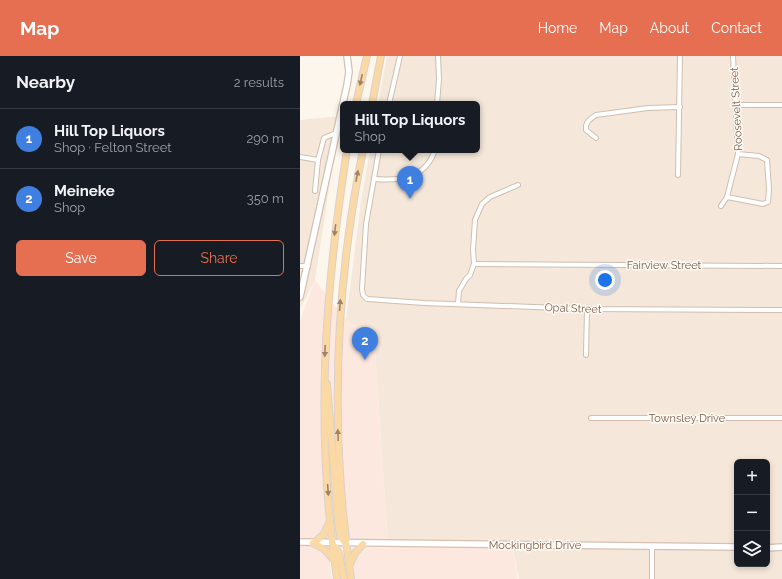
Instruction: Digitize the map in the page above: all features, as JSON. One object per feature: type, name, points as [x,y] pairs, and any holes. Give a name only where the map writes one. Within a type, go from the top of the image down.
[{"type":"main road","points":[[357,101],[366,56]]},
{"type":"main road","points":[[373,101],[381,56]]},
{"type":"main road","points":[[337,579],[330,520],[325,439],[324,378],[329,284],[336,221],[347,153]]},
{"type":"main road","points":[[351,579],[346,544],[339,447],[338,340],[341,295],[349,226],[361,153]]},
{"type":"main road","points":[[324,378],[329,394],[339,532],[342,540],[346,544]]},
{"type":"main road","points":[[330,520],[324,534],[314,543],[324,548],[335,561]]},
{"type":"main road","points":[[332,543],[339,554],[344,579]]},
{"type":"main road","points":[[349,566],[355,553],[363,544]]},
{"type":"street","points":[[343,101],[347,85],[347,56]]},
{"type":"street","points":[[390,101],[400,56]]},
{"type":"street","points":[[436,101],[439,79],[438,56]]},
{"type":"street","points":[[678,175],[680,56]]},
{"type":"street","name":"Roosevelt Street","points":[[721,206],[727,197],[738,154],[733,56]]},
{"type":"street","points":[[735,105],[782,105]]},
{"type":"street","points":[[596,138],[586,130],[585,125],[589,119],[596,115],[648,108],[680,107]]},
{"type":"street","points":[[300,297],[340,116]]},
{"type":"street","points":[[315,191],[318,160],[324,138],[336,133]]},
{"type":"street","points":[[379,153],[374,179],[398,178],[415,175],[426,168],[434,153]]},
{"type":"street","points":[[727,197],[763,204],[768,202],[769,189],[767,160],[760,156],[738,154]]},
{"type":"street","points":[[300,157],[318,160]]},
{"type":"street","name":"Opal Street","points":[[374,179],[366,224],[361,278],[362,289],[365,297],[370,300],[587,309],[782,310]]},
{"type":"street","points":[[458,304],[459,291],[470,275],[474,264],[473,250],[475,220],[482,204],[490,197],[518,185]]},
{"type":"street","name":"Fairview Street","points":[[474,264],[782,266]]},
{"type":"street","points":[[300,266],[308,266]]},
{"type":"street","points":[[586,355],[587,309]]},
{"type":"street","name":"Townsley Drive","points":[[591,418],[782,418]]},
{"type":"street","name":"Mockingbird Drive","points":[[300,542],[346,544],[734,547]]},
{"type":"street","points":[[652,546],[652,579]]},
{"type":"street","points":[[770,548],[782,548]]},
{"type":"shaded area","points":[[387,56],[782,56],[782,579],[519,579],[512,545],[388,544],[374,337],[346,320],[361,201],[369,153],[480,153],[480,101],[379,101]]},
{"type":"shaded area","points":[[340,116],[315,280],[300,309],[300,120]]},
{"type":"shaded area","points":[[315,280],[346,320],[374,337],[388,544],[328,549],[332,579],[300,579],[300,321]]},
{"type":"shaded area","points":[[512,545],[518,579],[355,579],[350,548]]},
{"type":"place","name":"Hill Top Liquors","points":[[410,199]]},
{"type":"place","name":"Meineke","points":[[365,360]]}]
